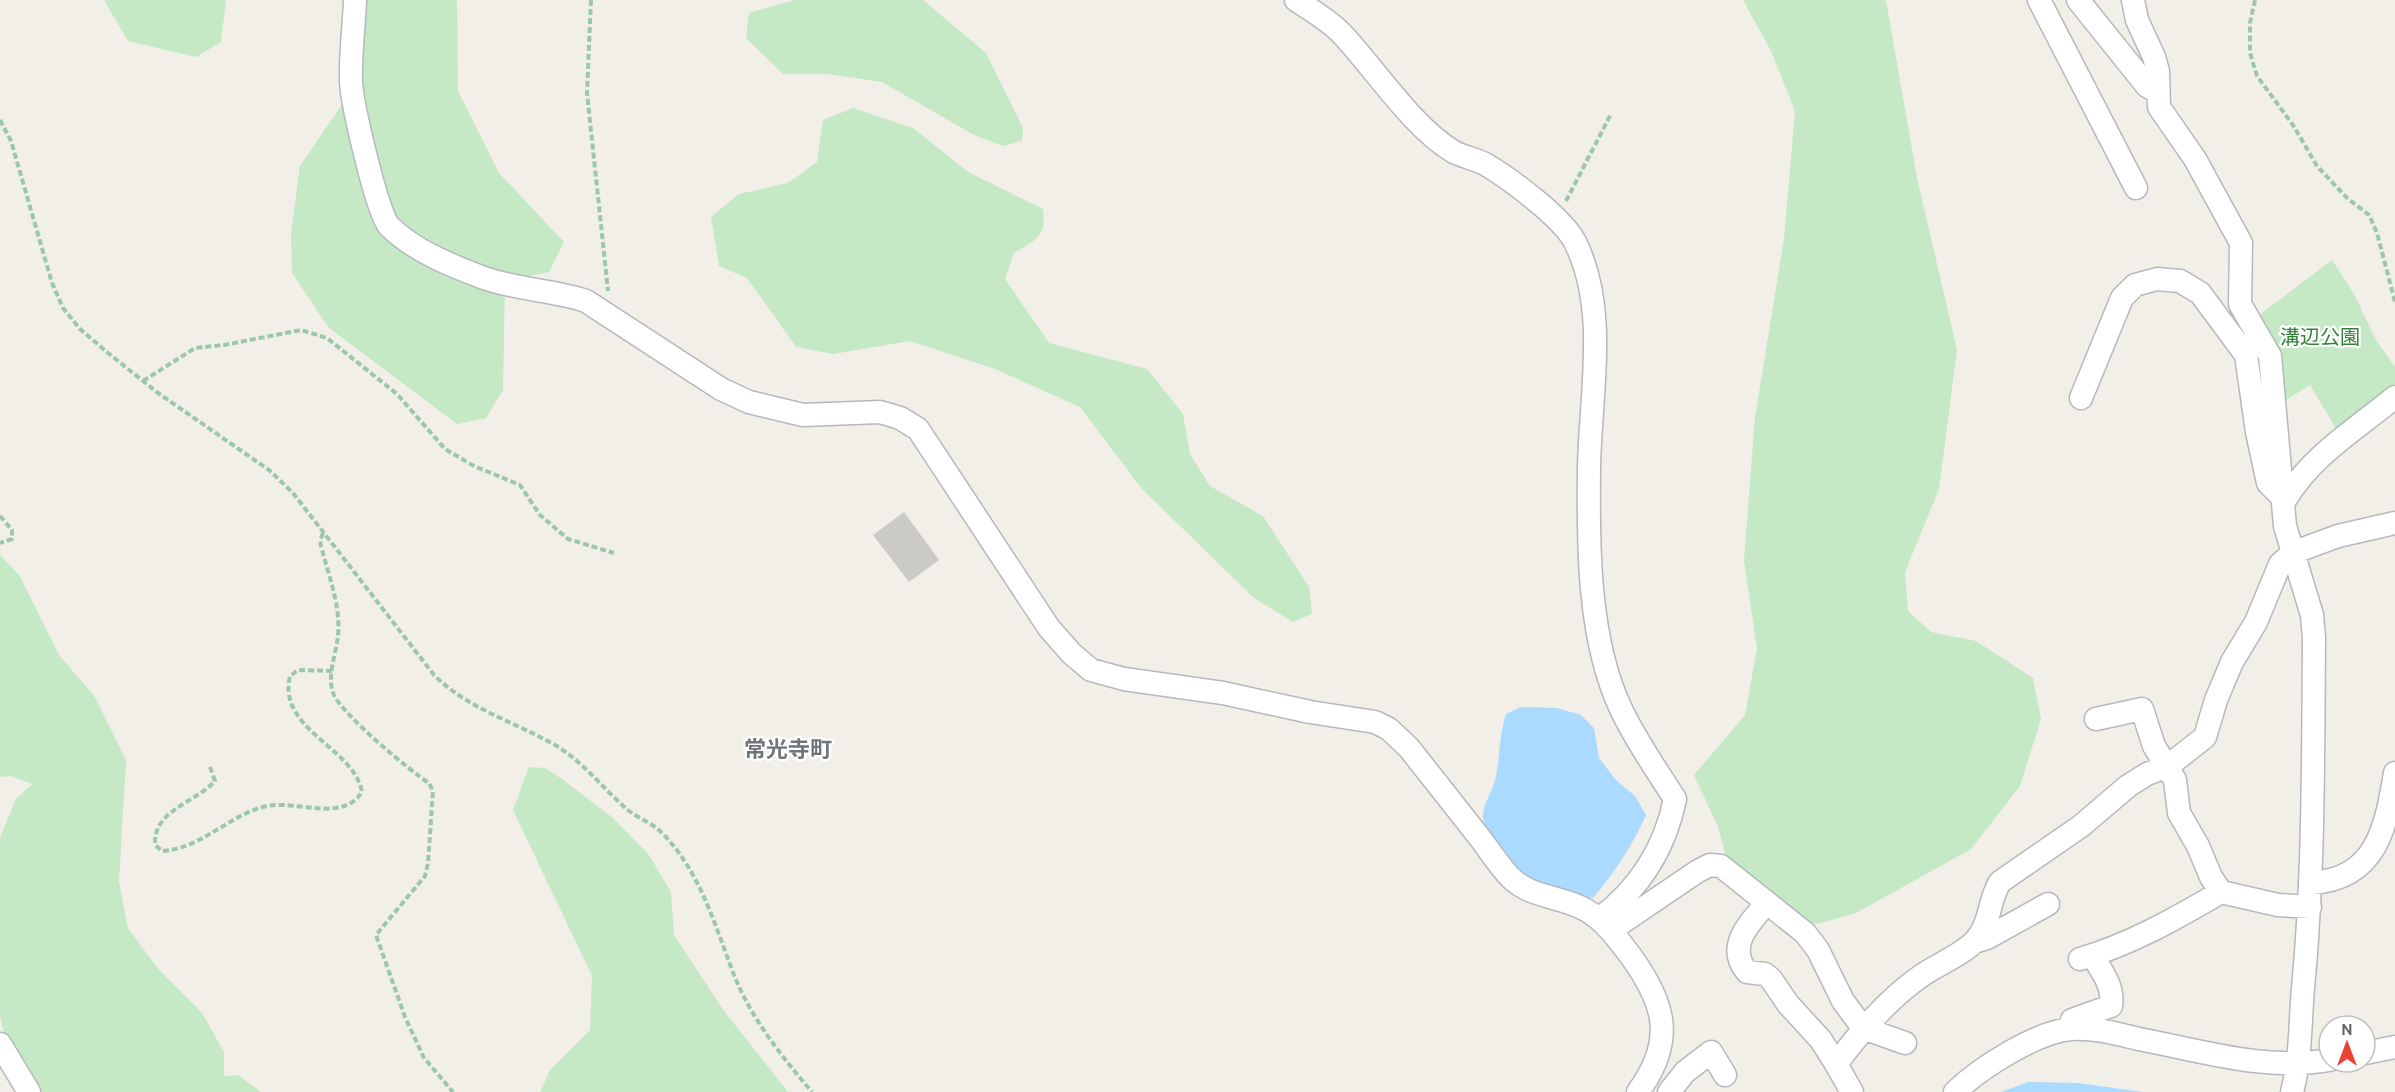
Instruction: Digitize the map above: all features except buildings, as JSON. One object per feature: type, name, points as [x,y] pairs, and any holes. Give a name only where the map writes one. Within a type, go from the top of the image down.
[{"type":"street","points":[[355,0],[351,83],[378,206],[387,224],[406,240],[443,261],[511,287],[565,294],[586,301],[721,389],[749,402],[803,415],[880,412],[900,418],[918,429],[1049,628],[1072,654],[1091,670],[1124,679],[1223,693],[1310,712],[1375,722],[1389,729],[1409,748],[1511,879],[1536,893],[1584,909],[1605,925],[1647,979],[1658,1000],[1662,1018],[1660,1042],[1654,1063],[1638,1092]]},
{"type":"street","points":[[1296,0],[1340,32],[1431,133],[1454,152],[1483,163],[1499,173],[1556,220],[1574,239],[1588,274],[1593,314],[1589,480],[1592,582],[1599,636],[1607,672],[1620,708],[1651,763],[1675,799],[1670,824],[1653,859],[1605,925]]},
{"type":"street","points":[[2039,0],[2136,188]]},
{"type":"street","points":[[2078,0],[2147,86],[2157,92]]},
{"type":"street","points":[[2133,0],[2137,20],[2158,71],[2159,107],[2195,159],[2241,243],[2240,304],[2270,356],[2275,425],[2285,500],[2285,526],[2312,615],[2314,638],[2310,907],[2298,1038],[2299,1065],[2292,1092]]},
{"type":"street","points":[[2081,398],[2122,298],[2135,285],[2157,279],[2180,281],[2200,294],[2246,356],[2257,432],[2268,483],[2285,500]]},
{"type":"street","points":[[2285,500],[2298,479],[2320,455],[2394,399]]},
{"type":"street","points":[[1974,942],[1985,926],[1995,890],[2000,882],[2081,826],[2128,786],[2147,774],[2168,766],[2205,737],[2216,700],[2232,662],[2256,622],[2280,564],[2292,553],[2337,536],[2395,523]]},
{"type":"street","points":[[2096,718],[2142,709],[2154,746],[2175,780],[2179,813],[2221,892],[2278,905],[2310,907]]},
{"type":"street","points":[[2311,883],[2336,879],[2360,866],[2384,831],[2394,780]]},
{"type":"street","points":[[1605,925],[1710,865],[1721,866],[1805,933],[1818,950],[1843,1001],[1863,1028],[1905,1043]]},
{"type":"street","points":[[2070,1029],[2072,1020],[2080,1015],[2110,1006],[2112,996],[2109,985],[2086,957],[2162,927],[2221,892]]},
{"type":"street","points":[[1767,903],[1744,929],[1740,938],[1744,968],[1747,972],[1765,974],[1771,979],[1788,1004],[1821,1040],[1852,1092]]},
{"type":"street","points":[[1836,1064],[1863,1028],[1920,977],[1974,942],[1987,938],[2048,904]]},
{"type":"street","points":[[1955,1092],[1995,1062],[2043,1037],[2070,1029],[2100,1031],[2250,1061],[2299,1065],[2317,1062]]},
{"type":"street","points":[[0,1044],[29,1092]]},
{"type":"street","points":[[2377,1051],[2395,1047]]},
{"type":"street","points":[[1669,1092],[1685,1072],[1711,1052],[1725,1075]]},
{"type":"path","points":[[591,0],[587,93],[604,266],[615,321]]},
{"type":"path","points":[[2254,0],[2250,23],[2250,53],[2257,76],[2293,125],[2317,166],[2347,198],[2369,215],[2378,233],[2395,302]]},
{"type":"path","points":[[1556,220],[1611,114]]},
{"type":"path","points":[[0,120],[10,141],[52,283],[63,308],[80,328],[143,381],[269,470],[293,494],[434,675],[450,691],[478,709],[556,746],[579,762],[631,812],[661,832],[677,850],[708,905],[734,976],[750,1008],[812,1092]]},
{"type":"path","points":[[143,381],[195,348],[224,345],[302,330],[315,332],[327,338],[397,394],[445,449],[474,466],[520,485],[540,515],[554,530],[568,539],[614,553]]},
{"type":"path","points":[[0,516],[12,530],[12,539],[0,543]]},
{"type":"path","points":[[323,533],[320,541],[338,606],[338,636],[332,684],[335,697],[353,717],[429,783],[433,792],[428,864],[425,876],[376,936],[405,1017],[424,1058],[453,1092]]},
{"type":"path","points":[[210,767],[214,782],[208,789],[162,820],[154,833],[155,845],[162,851],[174,850],[195,842],[267,807],[340,808],[356,801],[362,792],[360,780],[351,767],[308,729],[289,696],[290,676],[298,670],[333,671]]},
{"type":"green space","points":[[104,0],[226,0],[221,42],[196,57],[128,41]]},
{"type":"green space","points":[[365,0],[457,0],[458,91],[499,173],[564,242],[549,272],[505,282],[503,390],[486,418],[457,424],[328,327],[292,273],[291,233],[300,166],[362,75]]},
{"type":"green space","points":[[795,0],[923,0],[986,53],[1023,128],[1022,141],[1003,146],[974,135],[882,82],[827,74],[783,74],[746,38],[749,13]]},
{"type":"green space","points":[[1743,0],[1886,0],[1917,178],[1957,350],[1939,489],[1905,572],[1908,611],[1931,632],[1976,641],[2033,678],[2041,719],[2020,786],[1971,849],[1856,913],[1821,923],[1804,925],[1728,864],[1718,827],[1694,775],[1745,715],[1757,649],[1744,561],[1755,417],[1784,239],[1795,111],[1771,51]]},
{"type":"green space","points":[[853,108],[913,128],[968,172],[1043,209],[1041,232],[1033,241],[1014,253],[1005,279],[1049,343],[1147,369],[1183,414],[1190,454],[1210,486],[1263,516],[1309,587],[1312,614],[1293,622],[1254,598],[1142,489],[1080,407],[995,369],[910,341],[833,354],[796,347],[747,278],[719,266],[711,217],[739,194],[788,183],[817,162],[823,120]]},
{"type":"green space","name":"溝辺公園","points":[[2332,260],[2354,294],[2376,340],[2395,367],[2395,383],[2375,406],[2338,432],[2310,385],[2280,404],[2254,319]]},
{"type":"green space","points":[[0,555],[20,576],[59,655],[95,697],[126,760],[119,882],[128,928],[159,970],[202,1013],[224,1052],[224,1076],[238,1075],[261,1092],[37,1092],[4,1033],[0,1016],[0,837],[16,799],[32,784],[11,776],[0,777]]},
{"type":"green space","points":[[529,767],[545,768],[562,779],[613,818],[649,855],[671,892],[674,935],[724,1011],[788,1092],[540,1092],[550,1070],[590,1030],[592,976],[513,810]]},
{"type":"water","points":[[1521,707],[1557,708],[1581,715],[1594,728],[1599,758],[1616,780],[1635,796],[1646,815],[1622,858],[1593,898],[1548,885],[1521,872],[1499,851],[1485,824],[1483,816],[1496,777],[1506,714]]},
{"type":"water","points":[[2028,1082],[2078,1083],[2143,1092],[2001,1092]]},
{"type":"district","name":"常光寺町","points":[[788,749]]}]
